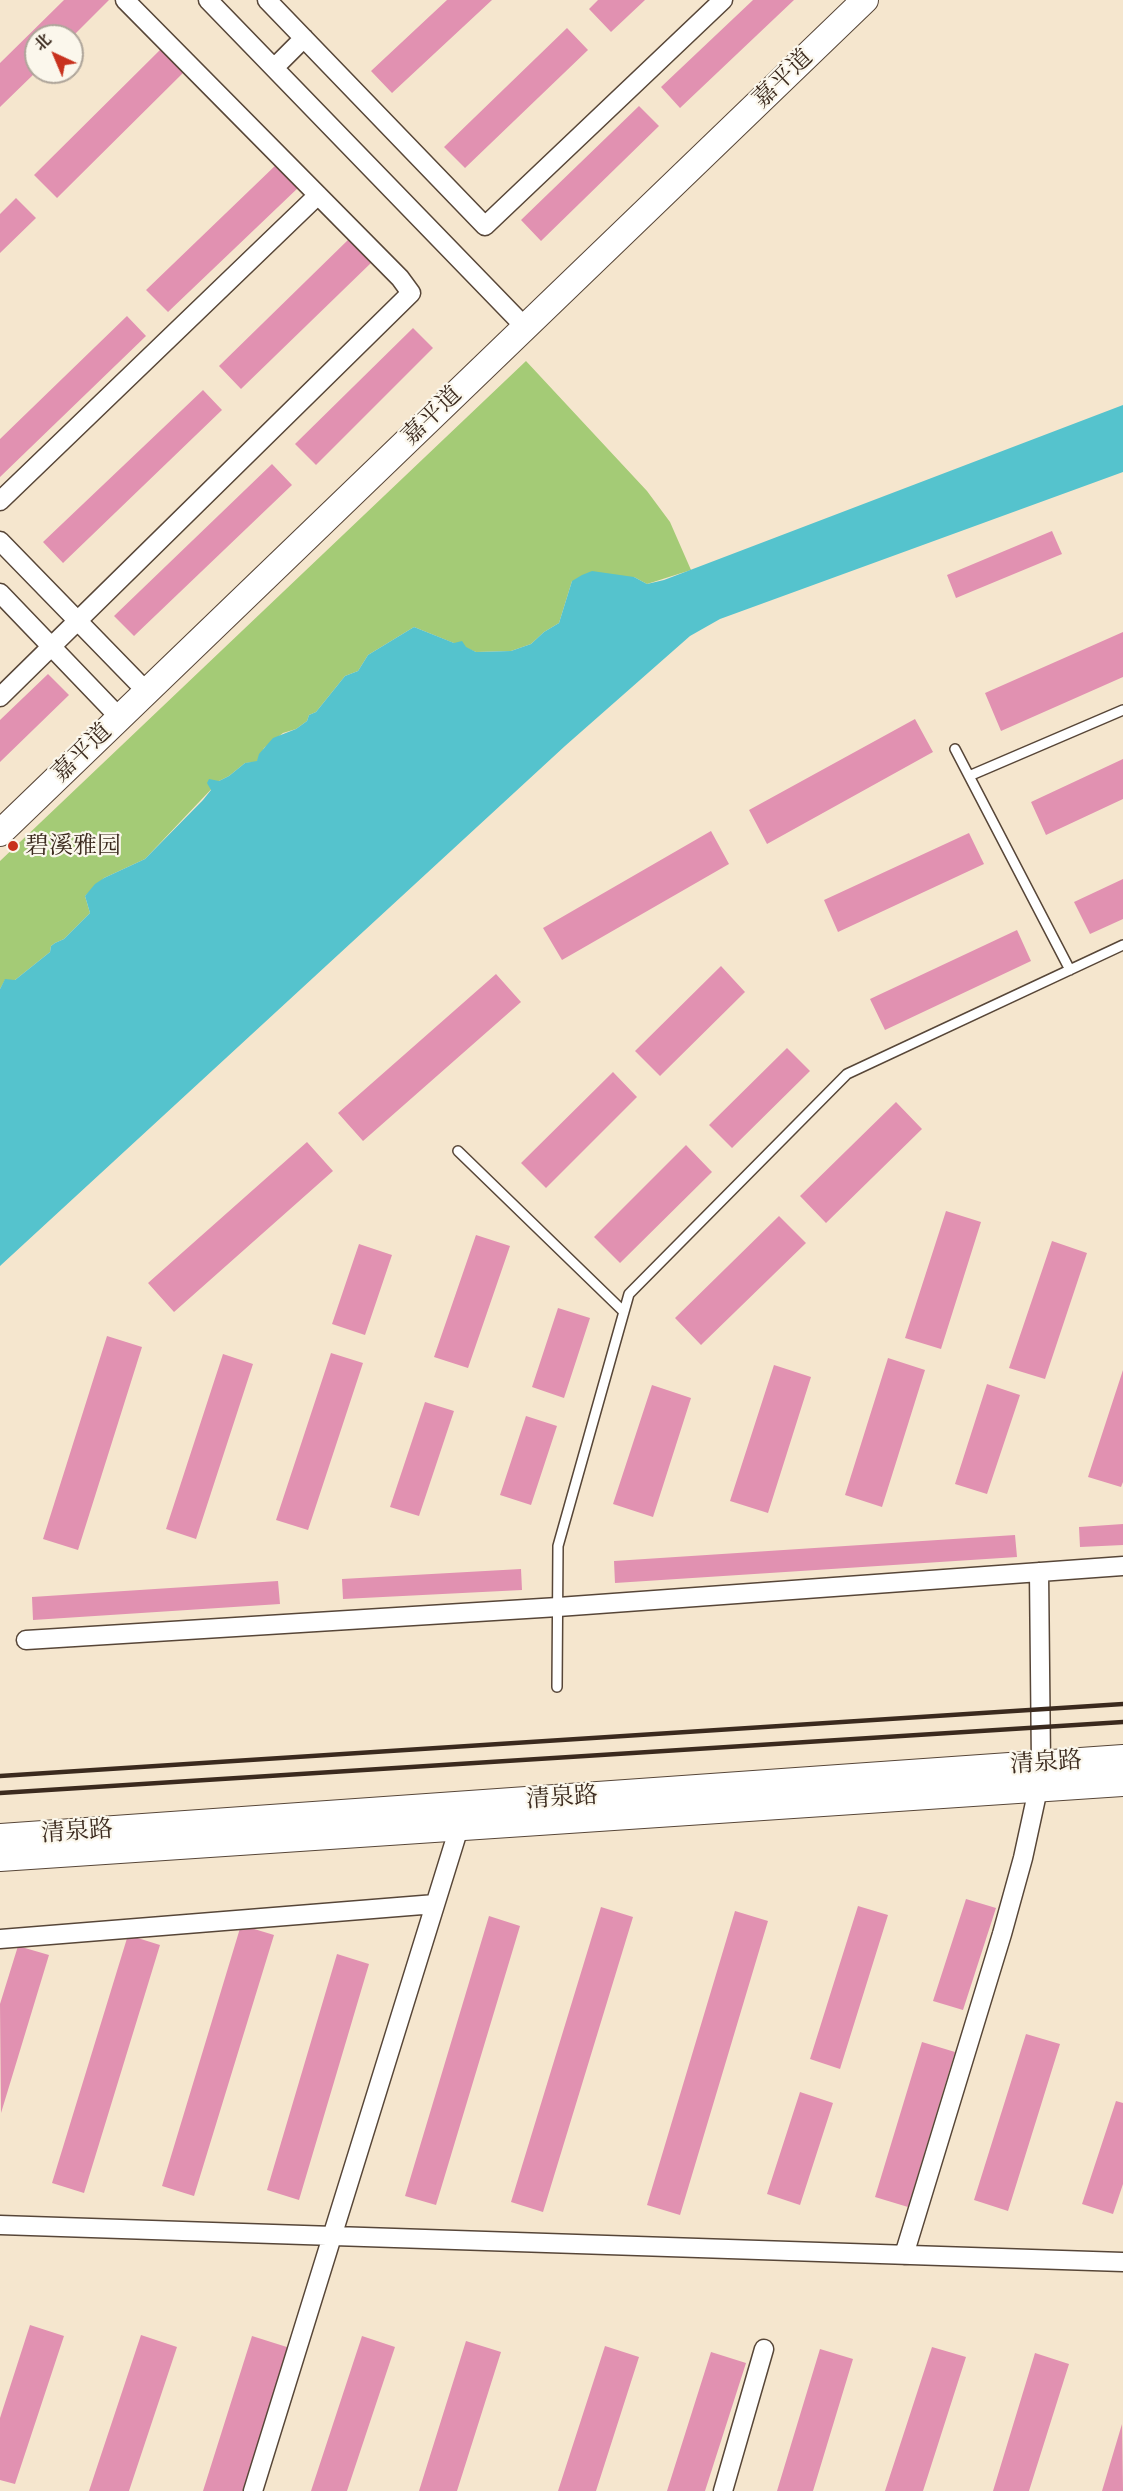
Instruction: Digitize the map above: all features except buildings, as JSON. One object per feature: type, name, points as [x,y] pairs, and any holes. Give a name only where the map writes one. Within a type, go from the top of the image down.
[{"type":"street","points":[[0,697],[411,293],[400,278],[125,0]]},
{"type":"street","points":[[208,0],[520,321]]},
{"type":"street","points":[[267,0],[485,226],[723,0]]},
{"type":"street","name":"嘉平道","points":[[520,321],[841,0]]},
{"type":"street","name":"嘉平道","points":[[0,812],[114,712],[520,321],[865,0]]},
{"type":"street","points":[[274,68],[304,38]]},
{"type":"street","points":[[0,501],[318,195]]},
{"type":"street","points":[[0,541],[141,686]]},
{"type":"street","points":[[0,593],[114,712]]},
{"type":"street","name":"嘉平道","points":[[0,833],[114,712]]},
{"type":"street","points":[[26,1640],[558,1607],[1123,1566]]},
{"type":"street","points":[[904,2255],[1023,1858],[1039,1776],[1039,1572]]},
{"type":"street","name":"清泉路","points":[[0,1858],[463,1816],[1039,1776],[1123,1758]]},
{"type":"street","name":"清泉路","points":[[1039,1776],[1123,1783]]},
{"type":"street","points":[[253,2491],[463,1816]]},
{"type":"street","name":"清泉路","points":[[0,1837],[463,1816]]},
{"type":"street","points":[[0,1939],[435,1904]]},
{"type":"street","points":[[0,2225],[1123,2262]]},
{"type":"street","points":[[723,2491],[764,2349]]},
{"type":"lane","points":[[969,776],[1123,710]]},
{"type":"lane","points":[[956,749],[1070,970]]},
{"type":"lane","points":[[558,1687],[558,1546],[629,1294],[847,1074],[1123,945]]},
{"type":"lane","points":[[458,1151],[624,1312]]},
{"type":"green space","points":[[526,361],[647,491],[670,522],[691,570],[647,584],[634,577],[572,581],[559,623],[544,632],[531,644],[511,651],[476,652],[414,627],[368,655],[358,671],[345,676],[316,712],[309,715],[307,721],[296,729],[283,733],[264,748],[257,762],[245,763],[219,781],[145,859],[104,878],[85,896],[90,913],[64,939],[51,946],[50,952],[15,980],[5,980],[0,989],[0,861]]},
{"type":"water","points":[[1123,405],[1123,472],[720,619],[690,636],[565,746],[0,1266],[0,989],[5,979],[15,980],[50,952],[51,946],[64,939],[90,913],[85,896],[95,884],[145,859],[211,790],[207,783],[209,779],[219,781],[245,763],[257,761],[259,754],[273,738],[296,729],[307,721],[309,715],[316,712],[345,676],[358,671],[368,655],[414,627],[454,643],[462,641],[466,647],[476,652],[511,651],[531,644],[544,632],[559,623],[572,581],[582,575],[592,571],[634,577],[647,584],[664,580]]},
{"type":"railway","points":[[0,1776],[1123,1704]]},
{"type":"railway","points":[[0,1793],[1123,1722]]},
{"type":"place","name":"碧溪雅园","points":[[13,846]]}]
